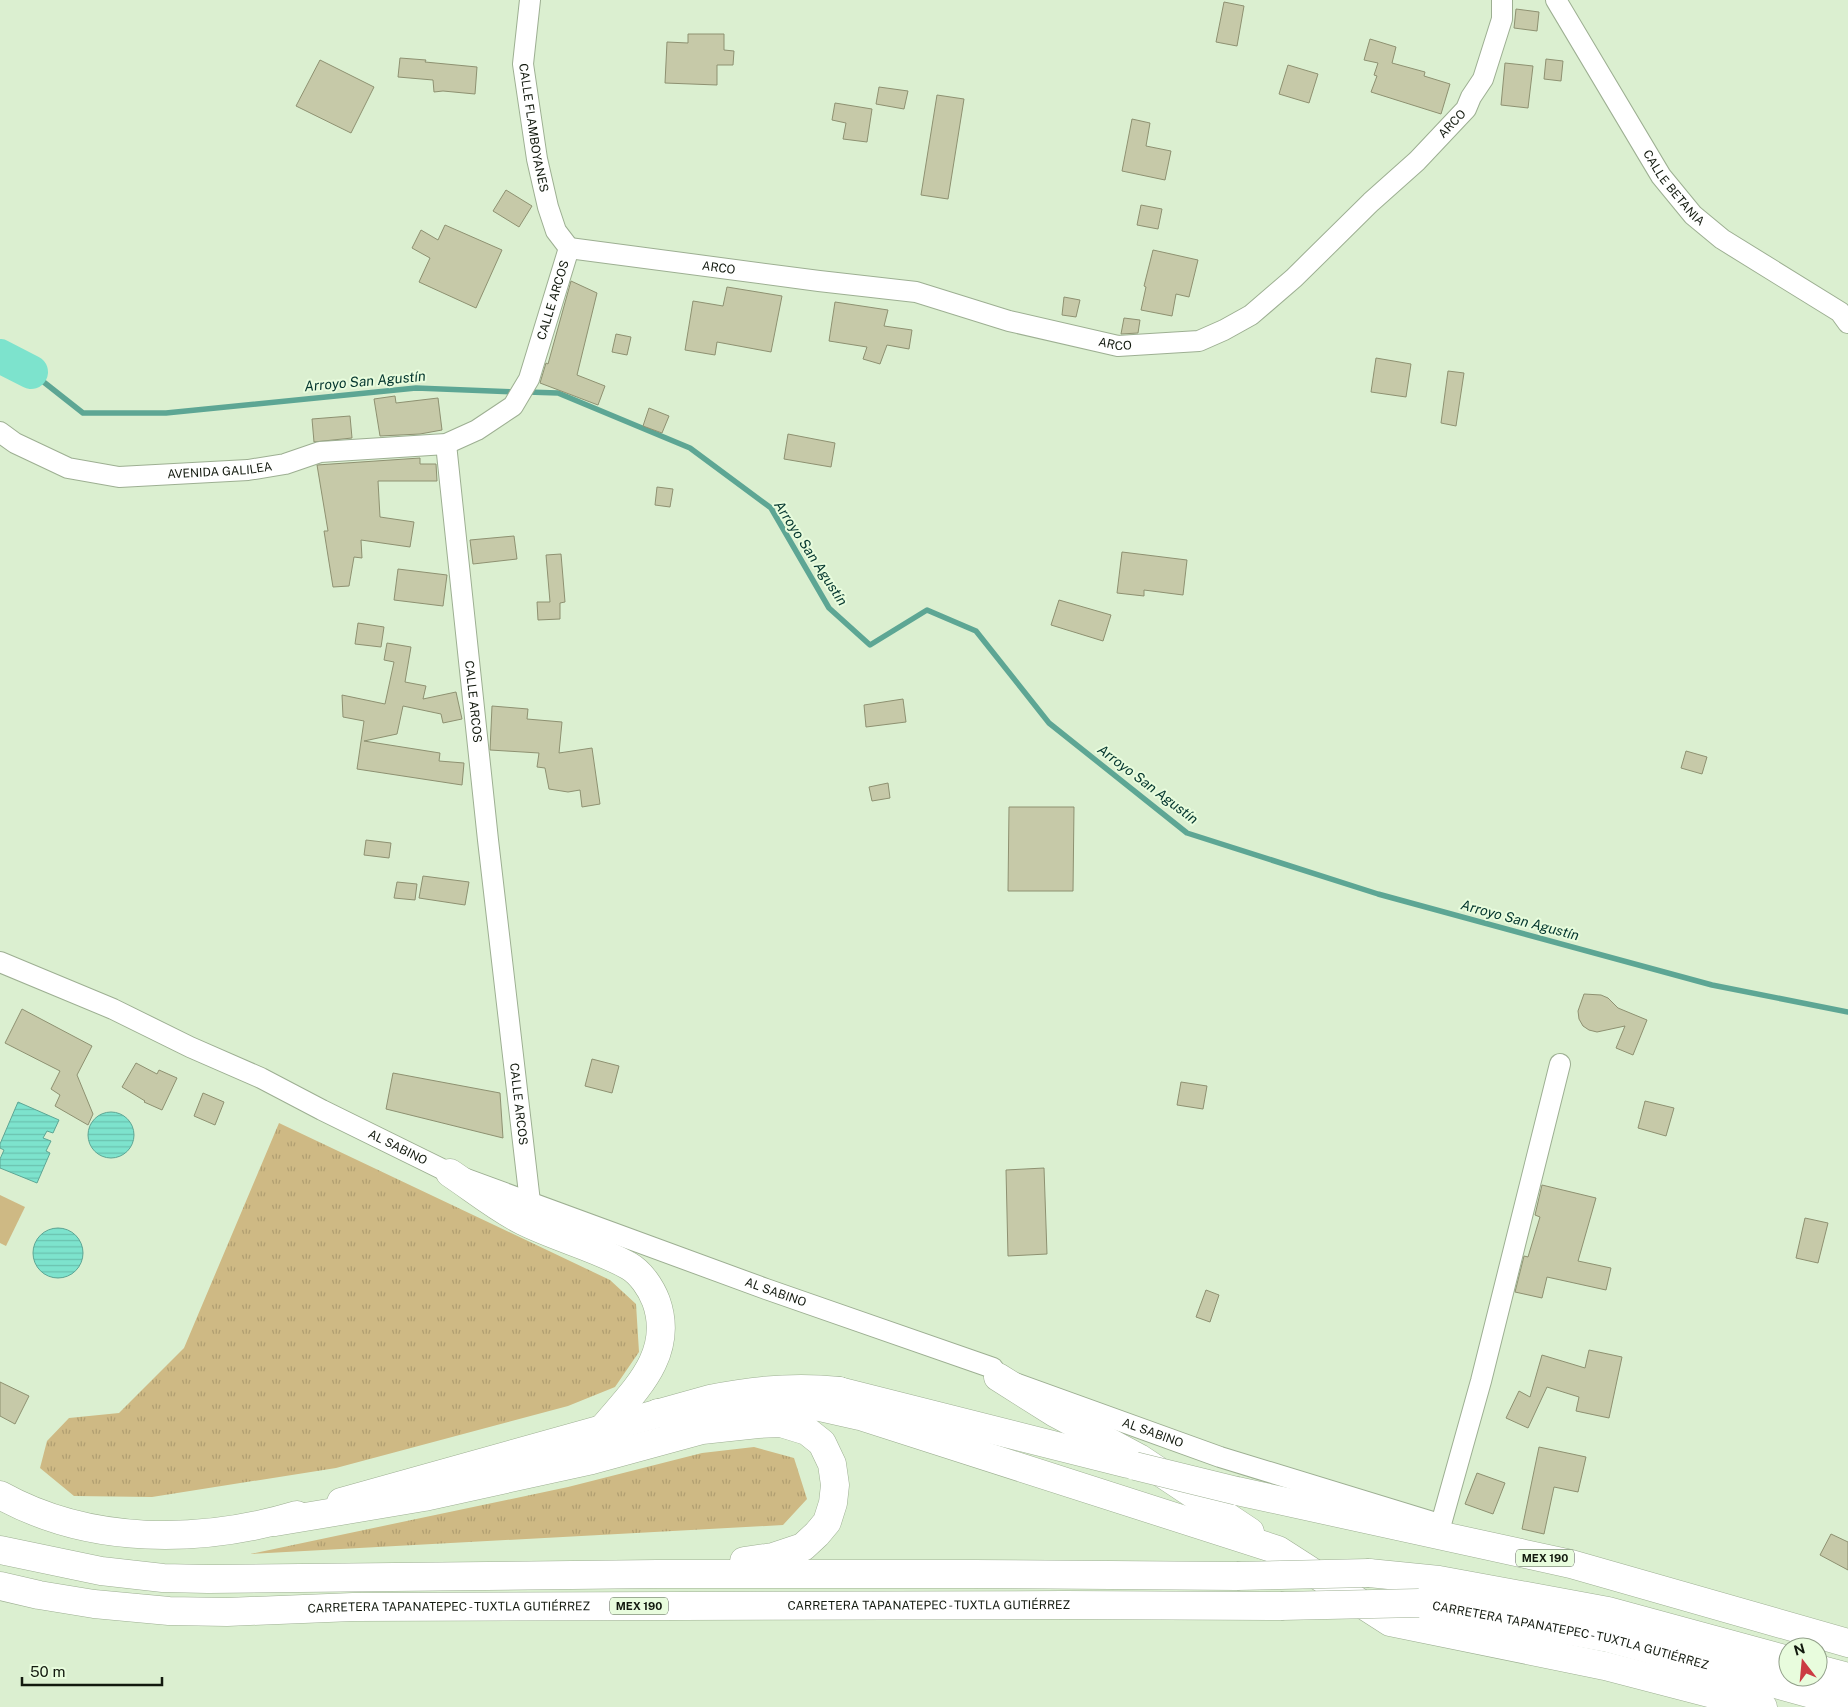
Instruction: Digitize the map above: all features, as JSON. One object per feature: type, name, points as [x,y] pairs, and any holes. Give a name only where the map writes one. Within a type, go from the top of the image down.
[{"type":"main road","points":[[450,1173],[500,1208],[524,1221],[614,1258],[631,1267],[642,1277],[653,1294],[660,1311],[661,1328],[658,1352],[641,1383],[604,1427]]},
{"type":"main road","points":[[998,1377],[1055,1413],[1138,1458],[1390,1622],[1605,1666],[1763,1707]]},
{"type":"main road","name":"MEX 190","points":[[0,1495],[48,1518],[109,1532],[168,1536],[224,1530],[275,1522],[376,1491],[604,1427],[710,1400],[764,1389],[802,1388],[839,1390],[1237,1491],[1571,1564],[1848,1643]]},
{"type":"main road","points":[[658,1412],[692,1413],[780,1405],[820,1408],[860,1416],[1278,1550]]},
{"type":"main road","points":[[275,1522],[424,1497],[592,1460],[702,1430],[781,1423],[807,1432],[822,1444],[832,1464],[833,1503],[827,1522],[802,1547],[772,1557],[657,1574]]},
{"type":"main road","name":"CARRETERA TAPANATEPEC - TUXTLA GUTIÉRREZ","points":[[0,1550],[100,1571],[172,1578],[208,1579],[657,1574],[1237,1576],[1369,1573],[1439,1580],[1608,1611],[1778,1657]]},
{"type":"main road","name":"CARRETERA TAPANATEPEC - TUXTLA GUTIÉRREZ","points":[[0,1586],[40,1596],[94,1604],[169,1611],[227,1612],[353,1607],[1054,1604],[1280,1606],[1419,1603],[1608,1638],[1848,1704]]},
{"type":"main road","points":[[1828,1672],[1848,1677]]},
{"type":"street","name":"CALLE FLAMBOYANES","points":[[530,0],[523,64],[537,159],[548,208],[556,231],[569,248]]},
{"type":"street","name":"ARCO","points":[[569,248],[916,292],[1009,321],[1118,346],[1199,341],[1251,315],[1294,278],[1370,202],[1417,161],[1466,109],[1471,97],[1483,79],[1502,19],[1502,0]]},
{"type":"street","name":"CALLE BETANIA","points":[[1556,0],[1661,176],[1693,215],[1722,239],[1840,312],[1848,323]]},
{"type":"street","name":"CALLE ARCOS","points":[[530,1202],[488,840],[446,444],[477,430],[513,406],[529,379],[569,248]]},
{"type":"street","name":"AVENIDA GALILEA","points":[[0,432],[15,443],[68,468],[119,477],[248,470],[285,464],[320,452],[446,444]]},
{"type":"street","name":"AL SABINO","points":[[0,962],[113,1009],[190,1047],[261,1078],[450,1173],[766,1289],[993,1368],[998,1377],[1220,1457],[1571,1564]]},
{"type":"street","points":[[1441,1524],[1482,1382],[1560,1064]]},
{"type":"green space","points":[[279,1123],[610,1280],[636,1304],[639,1352],[615,1387],[568,1406],[336,1468],[152,1497],[74,1496],[40,1468],[47,1441],[69,1418],[119,1413],[184,1348]]},
{"type":"green space","points":[[0,1195],[25,1207],[6,1246],[0,1243]]},
{"type":"green space","points":[[754,1447],[794,1458],[807,1499],[783,1525],[250,1554],[568,1487],[702,1453]]},
{"type":"water","points":[[18,1102],[59,1120],[53,1133],[47,1131],[43,1138],[51,1141],[46,1151],[50,1153],[37,1183],[0,1168],[0,1159],[4,1150],[0,1148],[0,1144]]},
{"type":"water","points":[[116,1112],[120,1113],[130,1122],[133,1126],[133,1144],[124,1154],[116,1158],[106,1158],[98,1154],[89,1144],[88,1130],[92,1122],[102,1113]]},
{"type":"water","points":[[53,1228],[63,1228],[76,1235],[83,1248],[83,1258],[76,1271],[63,1278],[53,1278],[44,1274],[37,1267],[33,1258],[33,1248],[37,1239],[44,1232]]},
{"type":"building","points":[[1224,2],[1244,6],[1237,46],[1216,42]]},
{"type":"building","points":[[1516,9],[1539,12],[1537,31],[1514,28]]},
{"type":"building","points":[[688,34],[724,34],[724,50],[734,51],[733,65],[717,65],[717,85],[665,83],[667,42],[688,43]]},
{"type":"building","points":[[1370,39],[1396,47],[1392,63],[1425,72],[1424,76],[1450,84],[1441,114],[1371,92],[1377,76],[1374,75],[1378,63],[1364,60]]},
{"type":"building","points":[[400,58],[477,67],[475,94],[434,92],[433,80],[398,77]]},
{"type":"building","points":[[1546,59],[1563,61],[1561,81],[1544,79]]},
{"type":"building","points":[[320,60],[374,87],[351,133],[296,106]]},
{"type":"building","points":[[1505,63],[1533,66],[1528,108],[1501,105]]},
{"type":"building","points":[[1288,65],[1318,74],[1309,103],[1279,94]]},
{"type":"building","points":[[879,87],[908,91],[904,109],[876,104]]},
{"type":"building","points":[[937,95],[964,99],[948,199],[921,195]]},
{"type":"building","points":[[835,103],[872,109],[867,142],[843,139],[846,123],[832,120]]},
{"type":"building","points":[[1132,119],[1150,123],[1146,146],[1171,151],[1165,180],[1122,171]]},
{"type":"building","points":[[506,190],[532,206],[519,227],[493,211]]},
{"type":"building","points":[[1141,205],[1162,209],[1158,229],[1137,225]]},
{"type":"building","points":[[445,225],[502,250],[476,308],[419,282],[430,258],[412,248],[421,230],[438,240]]},
{"type":"building","points":[[1153,250],[1198,260],[1189,297],[1176,294],[1172,316],[1141,310],[1146,287],[1144,286]]},
{"type":"building","points":[[571,281],[597,293],[577,375],[605,386],[598,405],[540,383],[546,363],[548,364]]},
{"type":"building","points":[[727,287],[782,296],[771,352],[717,342],[715,355],[685,350],[693,301],[723,306]]},
{"type":"building","points":[[1064,297],[1080,300],[1076,317],[1062,315]]},
{"type":"building","points":[[835,302],[888,310],[884,326],[912,330],[909,349],[887,345],[880,364],[863,359],[867,347],[829,341]]},
{"type":"building","points":[[1124,318],[1140,320],[1138,333],[1121,334]]},
{"type":"building","points":[[616,334],[631,337],[627,355],[612,352]]},
{"type":"building","points":[[1376,358],[1411,364],[1406,397],[1371,392]]},
{"type":"building","points":[[1448,371],[1464,373],[1456,426],[1441,423]]},
{"type":"building","points":[[395,396],[396,403],[438,398],[442,430],[420,434],[380,436],[374,399]]},
{"type":"building","points":[[649,408],[669,416],[662,433],[643,426]]},
{"type":"building","points":[[350,416],[352,438],[314,442],[312,419]]},
{"type":"building","points":[[788,434],[835,443],[831,467],[784,459]]},
{"type":"building","points":[[420,458],[420,464],[436,464],[437,481],[378,481],[380,517],[414,522],[410,547],[361,540],[362,558],[354,557],[349,586],[333,587],[324,531],[328,531],[317,465]]},
{"type":"building","points":[[657,487],[673,489],[670,507],[655,505]]},
{"type":"building","points":[[514,536],[517,559],[473,564],[470,540]]},
{"type":"building","points":[[1122,552],[1187,560],[1183,595],[1144,590],[1144,596],[1117,593]]},
{"type":"building","points":[[561,554],[565,602],[560,603],[560,619],[538,620],[537,602],[550,602],[546,555]]},
{"type":"building","points":[[398,569],[447,575],[443,606],[394,600]]},
{"type":"building","points":[[1059,600],[1111,615],[1103,641],[1051,625]]},
{"type":"building","points":[[358,623],[384,627],[381,647],[355,644]]},
{"type":"building","points":[[387,643],[411,647],[405,682],[426,686],[423,699],[456,692],[462,719],[443,723],[441,714],[403,706],[397,734],[364,741],[440,753],[439,761],[464,763],[462,785],[357,769],[364,721],[343,717],[342,695],[385,704],[394,662],[384,660]]},
{"type":"building","points":[[903,699],[906,722],[866,727],[864,705]]},
{"type":"building","points":[[492,706],[528,709],[527,719],[562,722],[559,753],[592,748],[600,804],[582,807],[580,790],[568,792],[549,789],[545,768],[537,767],[539,753],[490,750]]},
{"type":"building","points":[[1686,751],[1707,757],[1702,774],[1681,768]]},
{"type":"building","points":[[888,783],[890,798],[872,801],[869,787]]},
{"type":"building","points":[[1009,807],[1074,807],[1073,891],[1008,891]]},
{"type":"building","points":[[366,840],[391,843],[389,858],[364,855]]},
{"type":"building","points":[[423,876],[469,882],[465,905],[419,898]]},
{"type":"building","points":[[397,882],[417,884],[415,900],[394,898]]},
{"type":"building","points":[[1584,994],[1601,995],[1608,998],[1618,1008],[1647,1020],[1633,1055],[1616,1048],[1625,1026],[1597,1032],[1583,1026],[1579,1019],[1578,1011]]},
{"type":"building","points":[[22,1009],[92,1046],[77,1075],[93,1114],[88,1125],[55,1106],[60,1095],[51,1089],[60,1071],[5,1043]]},
{"type":"building","points":[[592,1059],[619,1066],[612,1093],[585,1086]]},
{"type":"building","points":[[136,1063],[157,1074],[159,1070],[177,1078],[162,1110],[144,1102],[122,1087]]},
{"type":"building","points":[[393,1073],[500,1093],[503,1138],[386,1109]]},
{"type":"building","points":[[1181,1082],[1207,1086],[1203,1109],[1177,1105]]},
{"type":"building","points":[[203,1093],[224,1102],[215,1125],[194,1116]]},
{"type":"building","points":[[1645,1101],[1674,1108],[1666,1136],[1638,1128]]},
{"type":"building","points":[[1044,1168],[1047,1254],[1008,1256],[1006,1170]]},
{"type":"building","points":[[1542,1185],[1596,1198],[1578,1261],[1611,1268],[1606,1290],[1547,1277],[1542,1298],[1515,1292],[1524,1256],[1528,1257],[1540,1217],[1535,1215]]},
{"type":"building","points":[[1805,1218],[1828,1223],[1818,1263],[1796,1258]]},
{"type":"building","points":[[1206,1290],[1219,1295],[1210,1322],[1196,1317]]},
{"type":"building","points":[[1589,1350],[1622,1357],[1609,1418],[1576,1411],[1579,1397],[1547,1387],[1528,1428],[1506,1418],[1519,1391],[1530,1397],[1542,1355],[1585,1368]]},
{"type":"building","points":[[0,1382],[29,1396],[15,1424],[0,1416]]},
{"type":"building","points":[[1539,1447],[1586,1457],[1578,1492],[1554,1487],[1544,1534],[1522,1529]]},
{"type":"building","points":[[1477,1473],[1505,1483],[1493,1514],[1465,1504]]},
{"type":"building","points":[[1831,1534],[1848,1542],[1848,1570],[1820,1555]]},
{"type":"waterway","name":"Arroyo San Agustín","points":[[0,356],[31,372],[83,413],[166,413],[416,388],[516,392]]},
{"type":"waterway","name":"Arroyo San Agustín","points":[[0,356],[31,372]]},
{"type":"waterway","name":"Arroyo San Agustín","points":[[527,392],[558,393],[690,448],[771,508],[829,608],[870,645],[927,610],[976,631],[1049,723],[1187,833],[1378,894],[1712,985],[1848,1012]]}]
